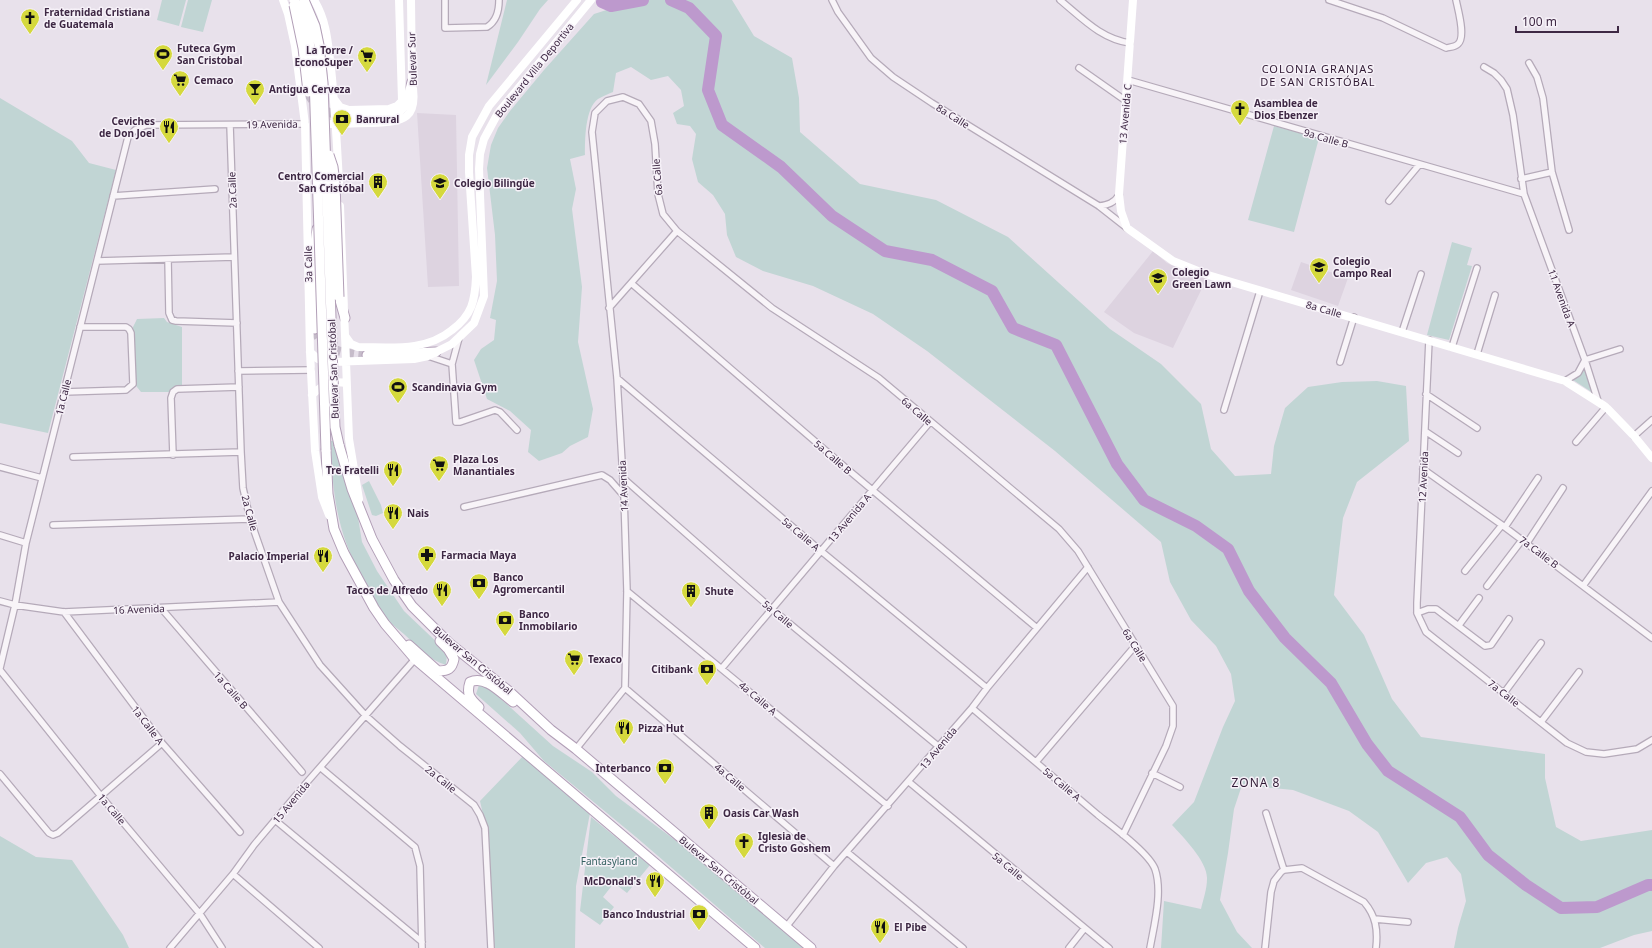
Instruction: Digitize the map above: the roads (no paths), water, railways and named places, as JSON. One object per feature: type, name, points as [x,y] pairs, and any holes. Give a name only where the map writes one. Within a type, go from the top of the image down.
[{"type":"main road","points":[[293,0],[295,15],[304,48],[308,92]]},
{"type":"main road","name":"Bulevar San Cristóbal","points":[[293,0],[304,18],[308,33],[314,77],[328,494],[334,529],[344,553],[366,595],[385,624],[415,659],[755,948]]},
{"type":"main road","name":"Bulevar San Cristóbal","points":[[304,0],[315,26],[319,45],[326,142],[335,427],[352,489],[378,552],[394,580],[412,606],[448,642],[510,692],[551,730],[576,749],[811,948]]},
{"type":"main road","points":[[345,117],[398,113],[406,105],[412,82]]},
{"type":"main road","points":[[326,142],[333,167],[335,183],[339,297],[345,318]]},
{"type":"main road","points":[[316,329],[313,258],[319,222]]},
{"type":"main road","points":[[367,356],[432,354]]},
{"type":"main road","points":[[385,624],[438,671],[449,670],[454,659],[419,619],[412,606]]},
{"type":"main road","points":[[540,765],[511,735],[473,702],[468,695],[470,682],[476,679],[482,680],[551,730]]},
{"type":"street","name":"3a Calle","points":[[282,0],[288,14],[295,46],[305,124],[312,395],[318,474],[322,497],[334,529]]},
{"type":"street","points":[[314,0],[322,15],[327,32],[334,98],[346,338],[346,383],[350,444],[359,504]]},
{"type":"street","name":"Bulevar Sur","points":[[334,98],[340,107],[349,110],[389,109],[397,106],[402,101],[399,0]]},
{"type":"street","name":"Bulevar Sur","points":[[407,116],[413,103],[414,94],[412,82],[411,0]]},
{"type":"street","points":[[445,0],[445,28],[487,27],[492,25],[498,11],[499,0]]},
{"type":"street","name":"Boulevard Villa Deportiva","points":[[310,352],[318,359],[330,362],[346,363],[414,359],[432,354],[444,348],[459,338],[474,323],[484,296],[469,172],[469,155],[472,137],[489,106],[577,0]]},
{"type":"street","name":"Boulevard Villa Deportiva","points":[[346,338],[351,344],[358,347],[411,346],[431,343],[446,335],[465,320],[472,308],[475,292],[478,249],[479,170],[480,154],[484,139],[498,113],[591,0]]},
{"type":"street","name":"8a Calle","points":[[832,0],[838,12],[872,58],[893,77],[932,103],[1099,206],[1173,261],[1208,276],[1354,317],[1565,381],[1598,401],[1636,433],[1652,458]]},
{"type":"street","points":[[1060,0],[1094,29],[1116,41],[1130,43]]},
{"type":"street","name":"13 Avenida C","points":[[1127,228],[1121,211],[1119,194],[1133,0]]},
{"type":"street","points":[[1329,0],[1383,18],[1446,48],[1457,45],[1461,40],[1461,26],[1456,0]]},
{"type":"street","points":[[295,46],[299,38],[327,32]]},
{"type":"street","points":[[1529,64],[1537,76],[1543,98],[1552,172],[1569,230]]},
{"type":"street","name":"11 Avenida A","points":[[1484,67],[1498,76],[1507,89],[1513,116],[1524,194],[1585,360],[1598,401]]},
{"type":"street","points":[[1079,68],[1126,102]]},
{"type":"street","name":"9a Calle B","points":[[1128,80],[1524,194]]},
{"type":"street","name":"6a Calle","points":[[609,308],[592,132],[595,113],[607,101],[623,97],[639,104],[651,121],[655,144],[658,194],[663,214],[676,231],[772,308],[879,378],[1059,529],[1078,551],[1173,706],[1174,726],[1152,773]]},
{"type":"street","name":"19 Avenida","points":[[135,130],[146,125],[335,124],[394,122],[407,116]]},
{"type":"street","name":"2a Calle","points":[[230,125],[241,452],[243,488],[250,518],[279,602],[320,665],[366,716],[400,746],[474,806],[480,815],[485,828],[491,948]]},
{"type":"street","name":"1a Calle","points":[[135,130],[128,137],[42,478],[26,543],[15,605],[0,669],[100,795],[200,914],[222,948]]},
{"type":"street","points":[[1389,201],[1419,165]]},
{"type":"street","points":[[1521,179],[1552,172]]},
{"type":"street","points":[[306,201],[310,195],[322,188],[333,188],[339,192]]},
{"type":"street","points":[[113,196],[215,189]]},
{"type":"street","points":[[1099,206],[1108,205],[1116,200],[1119,194]]},
{"type":"street","points":[[609,308],[676,231]]},
{"type":"street","points":[[97,261],[234,257]]},
{"type":"street","points":[[168,259],[169,313],[172,320],[237,323]]},
{"type":"street","points":[[1452,347],[1477,268]]},
{"type":"street","points":[[1402,332],[1421,274]]},
{"type":"street","name":"5a Calle B","points":[[631,283],[872,490],[1037,628]]},
{"type":"street","points":[[1224,410],[1260,291]]},
{"type":"street","points":[[1478,354],[1496,295]]},
{"type":"street","name":"14 Avenida","points":[[609,308],[617,378],[624,496],[627,591],[625,688]]},
{"type":"street","points":[[1340,362],[1354,317]]},
{"type":"street","points":[[64,392],[126,390],[133,384],[131,333],[129,329],[126,327],[80,327]]},
{"type":"street","points":[[459,338],[452,364],[456,422],[495,410],[500,412],[517,430]]},
{"type":"street","name":"12 Avenida","points":[[1417,613],[1429,340]]},
{"type":"street","points":[[1565,381],[1578,373],[1585,360],[1620,348]]},
{"type":"street","points":[[432,354],[452,364]]},
{"type":"street","points":[[238,371],[311,370]]},
{"type":"street","name":"5a Calle A","points":[[617,378],[821,551],[987,688]]},
{"type":"street","points":[[312,395],[324,385],[339,382],[346,383]]},
{"type":"street","points":[[173,455],[172,392],[177,389],[239,387]]},
{"type":"street","points":[[1426,394],[1477,428]]},
{"type":"street","points":[[1576,442],[1606,407]]},
{"type":"street","points":[[1636,433],[1652,420]]},
{"type":"street","name":"13 Avenida A","points":[[722,668],[930,422]]},
{"type":"street","points":[[1425,431],[1458,453]]},
{"type":"street","points":[[73,457],[241,452]]},
{"type":"street","points":[[0,467],[42,478]]},
{"type":"street","name":"7a Calle B","points":[[1423,469],[1527,543],[1652,638]]},
{"type":"street","points":[[464,507],[602,475],[610,480],[624,496]]},
{"type":"street","name":"5a Calle","points":[[623,478],[772,609],[938,746]]},
{"type":"street","points":[[1465,571],[1503,526],[1538,478]]},
{"type":"street","points":[[1527,543],[1563,488]]},
{"type":"street","points":[[1583,586],[1652,491]]},
{"type":"street","points":[[53,525],[250,518]]},
{"type":"street","points":[[0,535],[26,543]]},
{"type":"street","points":[[1487,586],[1522,540]]},
{"type":"street","name":"13 Avenida","points":[[786,927],[834,866],[909,782],[938,746],[972,708],[1088,567]]},
{"type":"street","name":"4a Calle A","points":[[627,591],[888,806]]},
{"type":"street","points":[[1459,625],[1479,598]]},
{"type":"street","name":"16 Avenida","points":[[0,601],[15,605],[64,612],[279,602]]},
{"type":"street","name":"1a Calle B","points":[[161,608],[302,772]]},
{"type":"street","points":[[1417,613],[1428,609],[1436,609],[1486,646],[1491,645],[1509,619]]},
{"type":"street","name":"1a Calle A","points":[[64,612],[162,743],[240,832]]},
{"type":"street","name":"7a Calle","points":[[1417,613],[1426,632],[1567,742],[1586,752],[1604,754],[1637,749],[1652,740]]},
{"type":"street","points":[[1504,693],[1541,643]]},
{"type":"street","points":[[1036,762],[1135,646]]},
{"type":"street","name":"15 Avenida","points":[[170,948],[233,874],[254,845],[415,659]]},
{"type":"street","points":[[1541,722],[1579,672]]},
{"type":"street","points":[[576,749],[625,688]]},
{"type":"street","name":"4a Calle","points":[[625,688],[834,866]]},
{"type":"street","name":"5a Calle A","points":[[972,708],[1122,835],[1150,861],[1155,869],[1158,883],[1157,905],[1150,948]]},
{"type":"street","points":[[0,774],[49,833],[53,835],[58,833],[100,795],[162,743]]},
{"type":"street","points":[[320,768],[415,847],[420,866],[422,945]]},
{"type":"street","points":[[1122,835],[1152,773],[1180,787]]},
{"type":"street","name":"5a Calle","points":[[909,782],[1084,929],[1109,948]]},
{"type":"street","points":[[1266,813],[1282,871]]},
{"type":"street","points":[[276,820],[422,945]]},
{"type":"street","points":[[847,852],[963,948]]},
{"type":"street","points":[[1265,948],[1271,892],[1274,881],[1282,871],[1302,868],[1364,902],[1370,909],[1375,919],[1377,933],[1376,948]]},
{"type":"street","points":[[233,874],[319,948]]},
{"type":"street","points":[[1375,919],[1408,922]]},
{"type":"street","points":[[1069,948],[1084,929]]},
{"type":"waterway","points":[[602,2],[611,6],[643,0]]},
{"type":"waterway","points":[[671,0],[689,8],[716,36],[708,90],[722,125],[781,167],[832,216],[885,251],[932,260],[992,291],[1013,328],[1056,345],[1117,464],[1144,500],[1196,526],[1228,549],[1249,591],[1285,638],[1331,683],[1367,744],[1388,771],[1460,817],[1488,855],[1526,885],[1561,908],[1597,907],[1648,885],[1652,885]]},
{"type":"tunnel","points":[[308,92],[310,97],[318,106],[334,114],[345,117]]},
{"type":"tunnel","points":[[315,329],[317,336],[328,346],[336,350],[352,354],[367,355]]},
{"type":"place","name":"Fraternidad Cristiana de Guatemala","points":[[30,35]]},
{"type":"place","name":"Futeca Gym San Cristobal","points":[[163,71]]},
{"type":"place","name":"La Torre / EconoSuper","points":[[367,73]]},
{"type":"place","name":"Cemaco","points":[[180,97]]},
{"type":"place","name":"Antigua Cerveza","points":[[255,106]]},
{"type":"place","name":"Asamblea de Dios Ebenzer","points":[[1240,126]]},
{"type":"place","name":"Banrural","points":[[342,136]]},
{"type":"place","name":"Ceviches de Don Joel","points":[[169,144]]},
{"type":"place","name":"Centro Comercial San Cristóbal","points":[[378,199]]},
{"type":"place","name":"Colegio Bilingüe","points":[[440,200]]},
{"type":"place","name":"Colegio Campo Real","points":[[1319,284]]},
{"type":"place","name":"Colegio Green Lawn","points":[[1158,295]]},
{"type":"place","name":"Scandinavia Gym","points":[[398,404]]},
{"type":"place","name":"Plaza Los Manantiales","points":[[439,482]]},
{"type":"place","name":"Tre Fratelli","points":[[393,487]]},
{"type":"place","name":"Nais","points":[[393,530]]},
{"type":"place","name":"Farmacia Maya","points":[[427,572]]},
{"type":"place","name":"Palacio Imperial","points":[[323,573]]},
{"type":"place","name":"Banco Agromercantil","points":[[479,600]]},
{"type":"place","name":"Tacos de Alfredo","points":[[442,607]]},
{"type":"place","name":"Shute","points":[[691,608]]},
{"type":"place","name":"Banco Inmobilario","points":[[505,637]]},
{"type":"place","name":"Texaco","points":[[574,676]]},
{"type":"place","name":"Citibank","points":[[707,686]]},
{"type":"place","name":"Pizza Hut","points":[[624,745]]},
{"type":"place","name":"Interbanco","points":[[665,785]]},
{"type":"place","name":"Oasis Car Wash","points":[[709,830]]},
{"type":"place","name":"Iglesia de Cristo Goshem","points":[[744,859]]},
{"type":"place","name":"McDonald's","points":[[655,898]]},
{"type":"place","name":"Banco Industrial","points":[[699,931]]},
{"type":"place","name":"El Pibe","points":[[880,944]]},
{"type":"district","name":"COLONIA GRANJAS DE SAN CRISTÓBAL","points":[[1318,74]]},
{"type":"district","name":"ZONA 8","points":[[1256,782]]},
{"type":"park label","name":"Fantasyland","points":[[609,861]]}]
